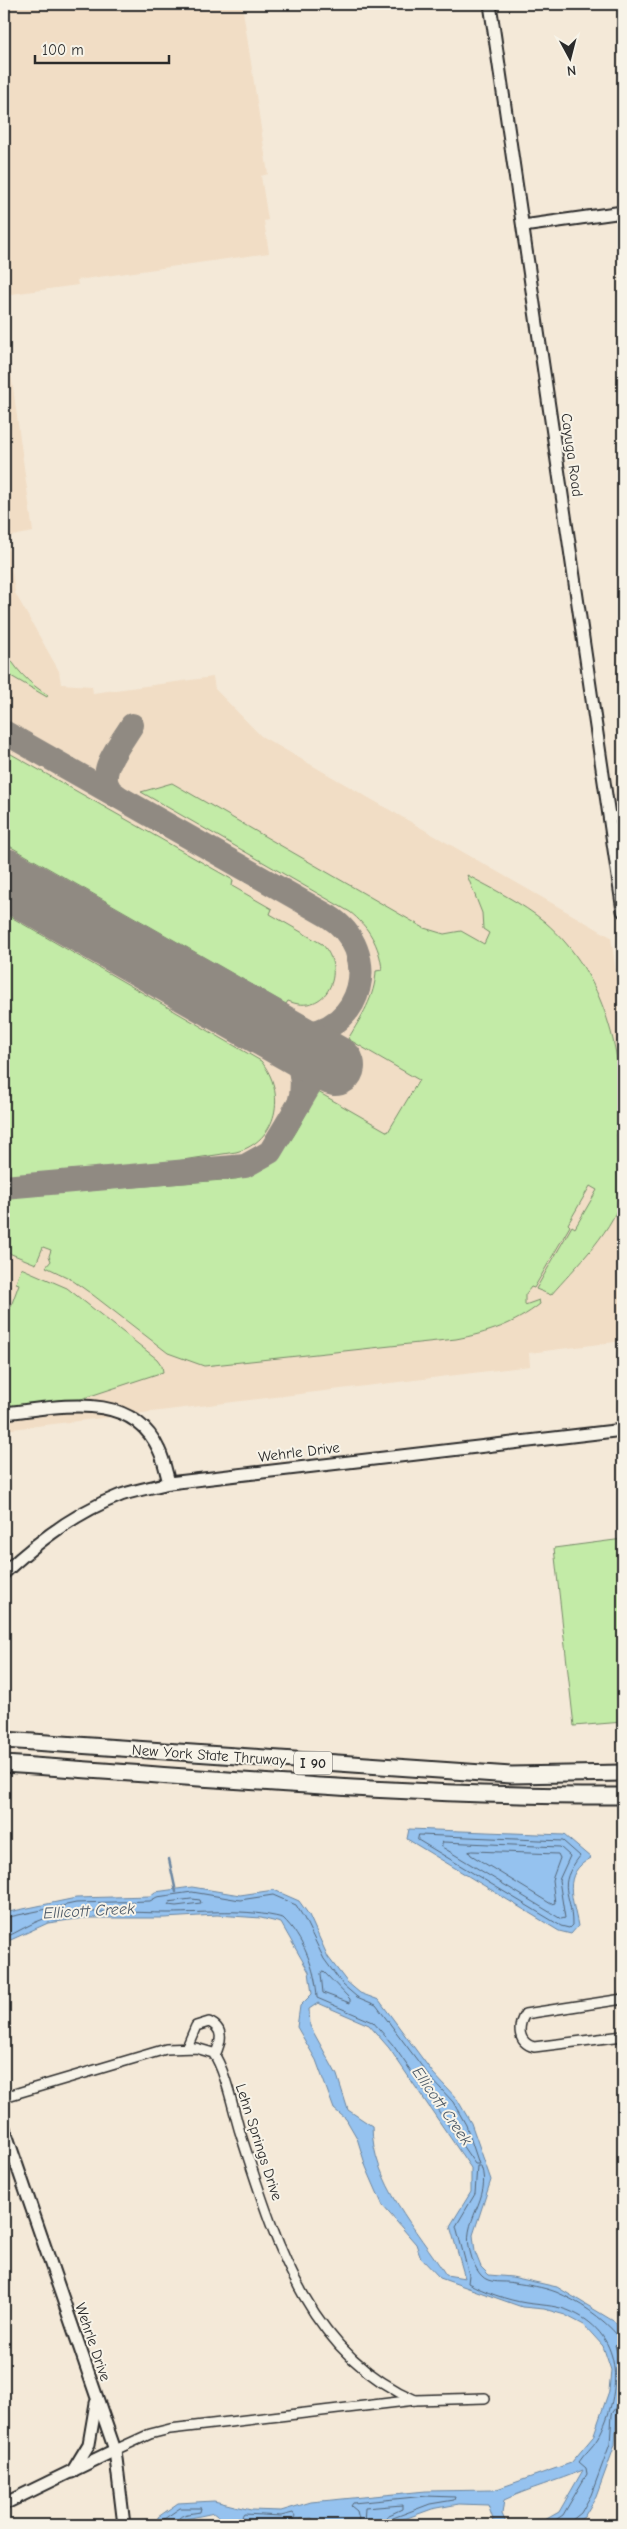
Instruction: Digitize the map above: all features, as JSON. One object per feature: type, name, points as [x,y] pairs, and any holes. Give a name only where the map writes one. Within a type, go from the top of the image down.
[{"type":"highway","name":"New York State Thruway","points":[[4,1740],[511,1775],[623,1773]]},
{"type":"highway","name":"New York State Thruway","points":[[4,1764],[312,1785],[551,1796],[623,1796]]},
{"type":"street","name":"Cayuga Road","points":[[490,4],[623,911]]},
{"type":"street","points":[[523,226],[623,212]]},
{"type":"street","points":[[610,817],[623,816]]},
{"type":"street","points":[[4,1413],[83,1405],[120,1410],[143,1428],[159,1449],[169,1483]]},
{"type":"street","name":"Wehrle Drive","points":[[4,1573],[42,1539],[87,1511],[122,1495],[169,1483],[623,1430]]},
{"type":"street","points":[[623,2000],[525,2014],[520,2022],[520,2032],[522,2040],[526,2045],[534,2047],[623,2036]]},
{"type":"street","points":[[4,2097],[166,2049],[186,2047],[209,2051],[215,2055],[221,2036],[218,2027],[209,2022],[196,2026],[186,2047]]},
{"type":"street","name":"Lehn Springs Drive","points":[[215,2055],[280,2251],[298,2288],[320,2322],[355,2362],[383,2384],[415,2400]]},
{"type":"street","name":"Wehrle Drive","points":[[4,2128],[114,2450],[124,2525]]},
{"type":"street","points":[[72,2472],[87,2448],[92,2434],[96,2396]]},
{"type":"street","name":"Lehn Springs Drive","points":[[114,2450],[150,2434],[170,2429],[415,2400],[485,2398]]},
{"type":"street","points":[[4,2504],[114,2450]]},
{"type":"shaded area","points":[[4,4],[242,4],[268,174],[261,176],[268,220],[264,221],[269,253],[77,280],[78,285],[4,295]]},
{"type":"shaded area","points":[[4,323],[33,532],[7,537],[15,593],[59,671],[61,684],[92,686],[93,693],[213,677],[215,689],[261,736],[611,937],[623,1021],[623,1341],[529,1353],[530,1366],[4,1430]]},
{"type":"green space","points":[[4,648],[12,662],[23,675],[48,695],[47,697],[4,672]]},
{"type":"green space","points":[[4,750],[233,880],[232,886],[272,909],[270,914],[322,944],[330,955],[333,967],[333,978],[329,989],[313,1003],[301,1004],[288,1001],[286,1004],[4,843]]},
{"type":"green space","points":[[172,783],[424,928],[444,934],[461,931],[484,944],[489,933],[483,929],[482,913],[467,875],[517,902],[545,922],[566,943],[583,966],[607,1018],[614,1046],[622,1104],[623,1133],[617,1134],[618,1155],[623,1154],[623,1190],[613,1218],[583,1260],[551,1295],[536,1289],[572,1226],[575,1228],[597,1190],[590,1186],[568,1224],[570,1226],[534,1288],[531,1287],[525,1295],[525,1305],[539,1300],[540,1304],[531,1311],[501,1327],[456,1339],[204,1366],[168,1353],[69,1278],[46,1267],[51,1261],[49,1256],[51,1250],[43,1247],[36,1264],[4,1251],[4,1197],[236,1179],[253,1173],[277,1157],[295,1134],[318,1092],[388,1132],[419,1080],[348,1039],[370,998],[376,971],[382,970],[379,953],[368,930],[350,912],[141,792]]},
{"type":"green space","points":[[4,913],[261,1061],[274,1087],[276,1101],[269,1127],[261,1138],[250,1146],[236,1152],[150,1165],[4,1177]]},
{"type":"green space","points":[[21,1268],[67,1288],[157,1359],[162,1366],[163,1372],[78,1400],[4,1408],[4,1325],[19,1284],[16,1283]]},
{"type":"green space","points":[[623,1539],[623,1722],[574,1726],[554,1548]]},
{"type":"water","points":[[409,1829],[564,1835],[591,1858],[582,1864],[572,1879],[572,1896],[578,1926],[571,1934],[559,1931],[407,1839]]},
{"type":"water","name":"Ellicott Creek","points":[[192,1887],[240,1895],[274,1890],[299,1901],[309,1915],[328,1957],[347,1982],[360,1993],[379,2000],[433,2073],[457,2099],[471,2123],[491,2180],[473,2235],[475,2252],[481,2267],[489,2275],[512,2277],[557,2287],[615,2322],[623,2335],[623,2406],[617,2415],[615,2445],[596,2497],[584,2517],[573,2525],[536,2525],[559,2512],[583,2470],[504,2500],[502,2514],[507,2525],[495,2525],[488,2505],[459,2504],[432,2509],[388,2525],[318,2525],[312,2518],[300,2519],[296,2525],[244,2525],[234,2518],[228,2525],[215,2525],[221,2518],[214,2513],[186,2519],[178,2525],[157,2525],[158,2517],[178,2503],[214,2501],[251,2510],[281,2511],[311,2502],[426,2491],[494,2490],[571,2463],[593,2437],[609,2391],[611,2370],[603,2346],[584,2325],[565,2315],[544,2309],[522,2307],[440,2278],[421,2258],[416,2244],[383,2206],[366,2167],[357,2138],[346,2119],[334,2109],[316,2060],[297,2027],[300,2006],[312,1994],[309,1972],[281,1923],[261,1918],[217,1915],[164,1918],[85,1918],[48,1923],[4,1943],[4,1913],[76,1898],[150,1896],[155,1892]],"holes":[[[318,2003],[369,2025],[389,2048],[471,2168],[471,2192],[450,2226],[465,2278],[446,2275],[398,2205],[379,2167],[374,2147],[372,2126],[348,2110],[337,2075],[310,2026],[309,2009]]]},
{"type":"waterway","points":[[169,1859],[176,1892]]},
{"type":"taxiway","points":[[116,795],[109,788],[106,780],[107,770],[115,751],[132,725]]},
{"type":"taxiway","points":[[4,732],[328,916],[345,931],[356,949],[360,968],[358,988],[351,1005],[338,1020],[321,1030],[292,1034],[273,1029],[249,1017]]},
{"type":"taxiway","points":[[269,1031],[286,1045],[297,1062],[302,1082],[299,1104]]},
{"type":"taxiway","points":[[4,1187],[245,1166],[270,1152],[309,1087]]},
{"type":"runway","points":[[4,878],[335,1066]]}]
